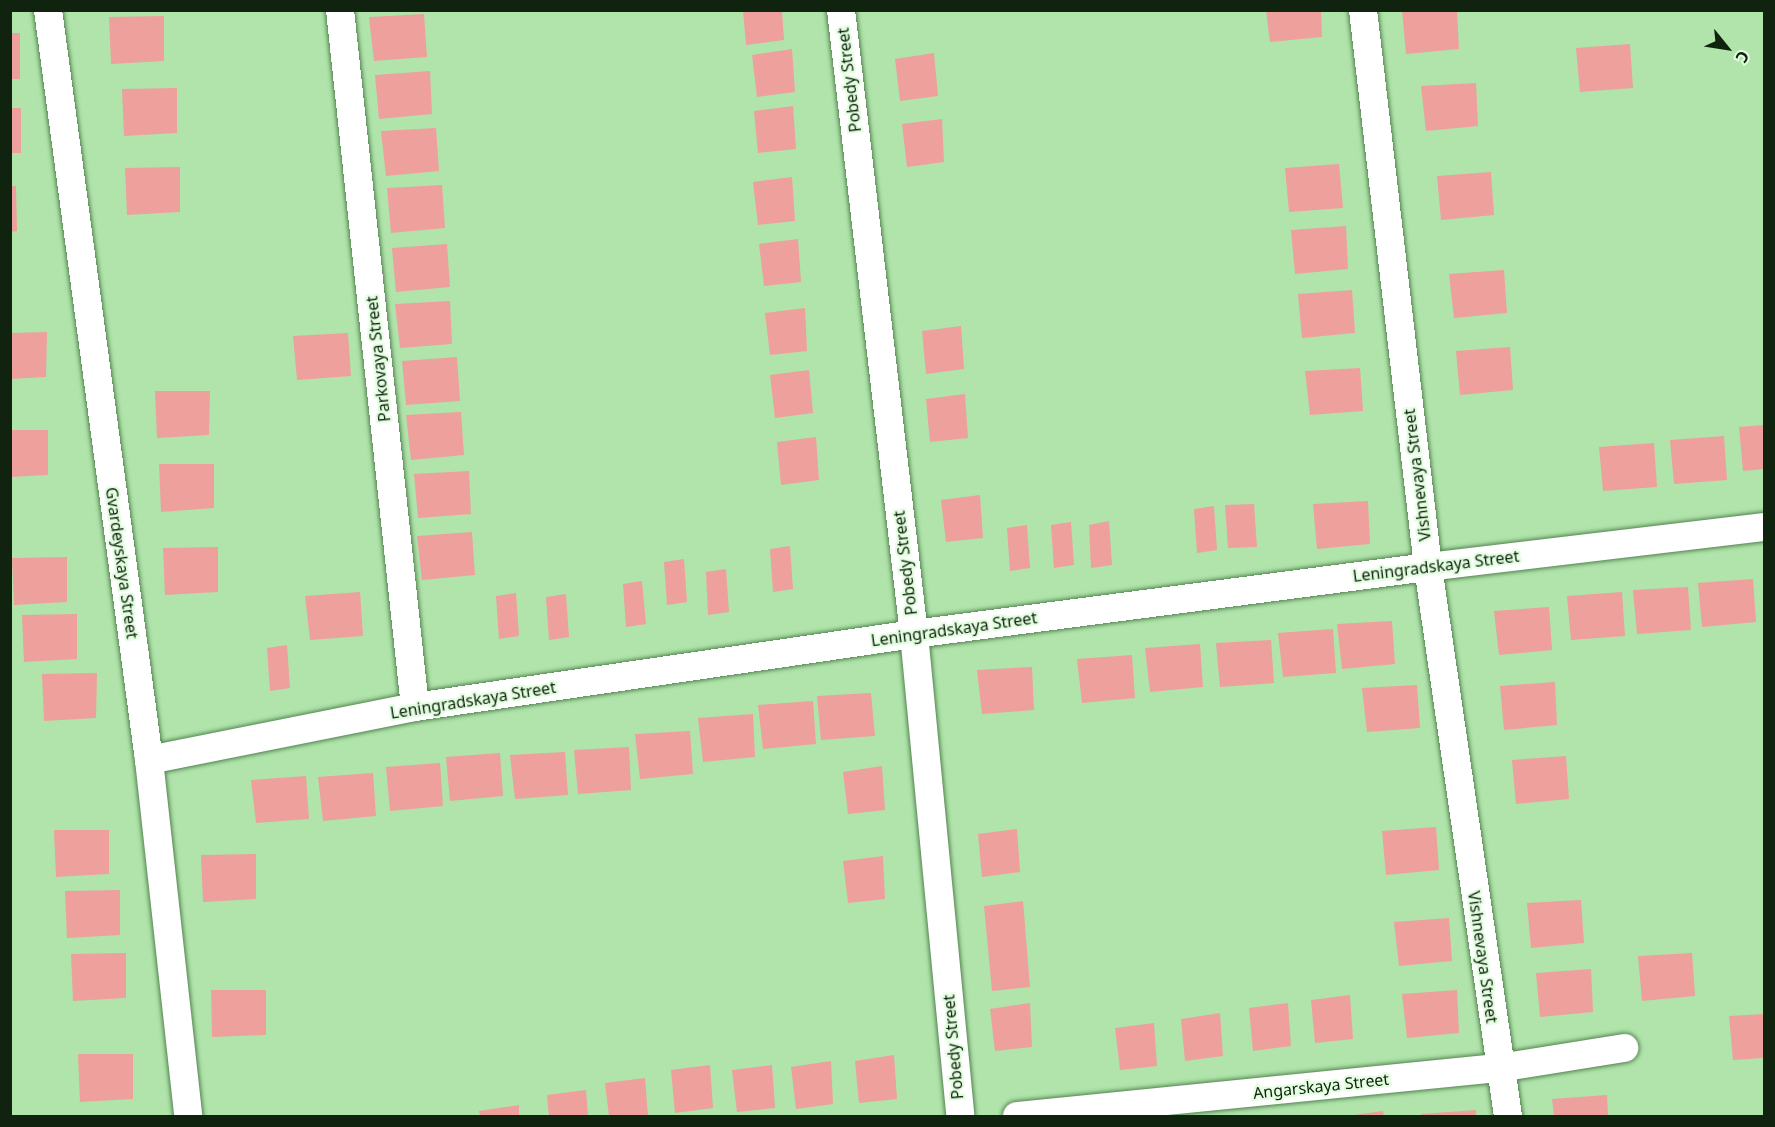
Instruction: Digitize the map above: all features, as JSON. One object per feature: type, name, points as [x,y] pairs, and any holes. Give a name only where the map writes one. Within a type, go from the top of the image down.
[{"type":"street","name":"Gvardeyskaya Street","points":[[48,10],[148,760],[188,1116]]},
{"type":"street","name":"Parkovaya Street","points":[[340,10],[415,707]]},
{"type":"street","name":"Pobedy Street","points":[[841,10],[914,634],[960,1116]]},
{"type":"street","name":"Vishnevaya Street","points":[[1362,10],[1428,567],[1499,1068],[1508,1116]]},
{"type":"street","name":"Leningradskaya Street","points":[[148,760],[415,707],[914,634],[1428,567],[1764,527]]},
{"type":"street","name":"Angarskaya Street","points":[[1017,1116],[1499,1068],[1624,1048]]},
{"type":"building","points":[[743,10],[782,10],[784,40],[746,45]]},
{"type":"building","points":[[1266,10],[1321,10],[1322,37],[1270,42]]},
{"type":"building","points":[[1402,10],[1457,10],[1459,49],[1406,54]]},
{"type":"building","points":[[424,14],[427,57],[374,61],[369,17]]},
{"type":"building","points":[[164,16],[164,61],[111,64],[109,17]]},
{"type":"building","points":[[10,33],[20,33],[20,79],[10,79]]},
{"type":"building","points":[[1630,44],[1633,88],[1580,92],[1576,48]]},
{"type":"building","points":[[792,49],[795,92],[757,97],[752,55]]},
{"type":"building","points":[[934,53],[938,96],[900,101],[895,59]]},
{"type":"building","points":[[430,71],[432,114],[379,119],[375,75]]},
{"type":"building","points":[[1476,83],[1478,126],[1426,131],[1421,86]]},
{"type":"building","points":[[177,88],[177,133],[124,136],[122,89]]},
{"type":"building","points":[[793,106],[796,149],[758,153],[754,111]]},
{"type":"building","points":[[10,108],[21,108],[21,153],[10,153]]},
{"type":"building","points":[[942,119],[944,162],[907,167],[902,124]]},
{"type":"building","points":[[436,128],[439,171],[386,176],[381,131]]},
{"type":"building","points":[[1339,164],[1343,208],[1289,212],[1285,168]]},
{"type":"building","points":[[180,167],[180,212],[127,215],[125,168]]},
{"type":"building","points":[[1491,172],[1494,215],[1441,220],[1437,176]]},
{"type":"building","points":[[792,177],[795,221],[758,225],[753,182]]},
{"type":"building","points":[[442,185],[445,228],[391,233],[387,188]]},
{"type":"building","points":[[10,186],[16,186],[17,231],[10,232]]},
{"type":"building","points":[[1346,226],[1348,269],[1295,274],[1291,230]]},
{"type":"building","points":[[798,239],[801,282],[764,286],[759,244]]},
{"type":"building","points":[[447,244],[450,287],[396,292],[392,248]]},
{"type":"building","points":[[1504,270],[1507,313],[1454,318],[1449,274]]},
{"type":"building","points":[[1352,290],[1355,333],[1302,338],[1298,294]]},
{"type":"building","points":[[450,301],[452,344],[400,348],[395,304]]},
{"type":"building","points":[[805,308],[807,351],[770,355],[765,313]]},
{"type":"building","points":[[961,326],[964,369],[926,374],[922,331]]},
{"type":"building","points":[[47,332],[46,377],[10,379],[10,333]]},
{"type":"building","points":[[348,333],[351,376],[297,380],[293,336]]},
{"type":"building","points":[[1510,347],[1513,390],[1460,395],[1456,351]]},
{"type":"building","points":[[457,357],[460,401],[406,405],[402,361]]},
{"type":"building","points":[[1360,368],[1363,411],[1310,415],[1305,371]]},
{"type":"building","points":[[809,370],[813,413],[775,418],[770,375]]},
{"type":"building","points":[[155,391],[210,391],[209,435],[157,438]]},
{"type":"building","points":[[965,394],[968,438],[930,442],[926,399]]},
{"type":"building","points":[[461,412],[464,455],[411,460],[406,415]]},
{"type":"building","points":[[1764,425],[1764,469],[1743,471],[1739,427]]},
{"type":"building","points":[[10,430],[48,430],[48,475],[10,477]]},
{"type":"building","points":[[1724,436],[1727,480],[1674,484],[1670,440]]},
{"type":"building","points":[[816,437],[819,480],[781,485],[777,442]]},
{"type":"building","points":[[1654,443],[1657,487],[1603,491],[1599,447]]},
{"type":"building","points":[[159,464],[214,464],[214,508],[161,512]]},
{"type":"building","points":[[469,471],[471,514],[418,518],[414,474]]},
{"type":"building","points":[[980,495],[983,538],[946,542],[941,500]]},
{"type":"building","points":[[1368,501],[1370,544],[1317,549],[1313,504]]},
{"type":"building","points":[[1254,504],[1257,547],[1228,548],[1225,505]]},
{"type":"building","points":[[1214,506],[1217,550],[1197,553],[1194,509]]},
{"type":"building","points":[[1109,521],[1112,565],[1091,568],[1089,525]]},
{"type":"building","points":[[1071,522],[1074,565],[1054,568],[1051,525]]},
{"type":"building","points":[[1027,525],[1030,568],[1010,571],[1007,528]]},
{"type":"building","points":[[472,532],[475,575],[422,580],[417,536]]},
{"type":"building","points":[[790,546],[793,589],[773,592],[770,549]]},
{"type":"building","points":[[218,547],[218,592],[165,595],[163,548]]},
{"type":"building","points":[[67,557],[67,602],[14,605],[12,558]]},
{"type":"building","points":[[684,559],[687,602],[667,605],[664,562]]},
{"type":"building","points":[[726,569],[729,612],[708,615],[706,572]]},
{"type":"building","points":[[1753,579],[1756,622],[1702,627],[1698,583]]},
{"type":"building","points":[[642,581],[646,624],[626,627],[623,584]]},
{"type":"building","points":[[1688,587],[1691,630],[1637,634],[1633,590]]},
{"type":"building","points":[[360,592],[363,636],[310,640],[305,596]]},
{"type":"building","points":[[1622,592],[1625,636],[1571,640],[1567,596]]},
{"type":"building","points":[[516,593],[519,636],[499,639],[496,596]]},
{"type":"building","points":[[566,594],[569,637],[549,640],[546,597]]},
{"type":"building","points":[[1549,607],[1552,650],[1499,655],[1494,611]]},
{"type":"building","points":[[77,614],[77,659],[24,662],[22,615]]},
{"type":"building","points":[[1392,621],[1395,664],[1342,669],[1337,624]]},
{"type":"building","points":[[1333,629],[1336,673],[1283,677],[1278,633]]},
{"type":"building","points":[[1271,640],[1274,683],[1220,687],[1216,643]]},
{"type":"building","points":[[1200,644],[1203,687],[1150,692],[1145,648]]},
{"type":"building","points":[[287,645],[290,688],[270,691],[267,648]]},
{"type":"building","points":[[1132,655],[1135,698],[1082,703],[1077,659]]},
{"type":"building","points":[[1032,667],[1034,710],[982,714],[977,670]]},
{"type":"building","points":[[97,673],[96,718],[44,721],[42,674]]},
{"type":"building","points":[[1555,682],[1557,725],[1504,730],[1500,686]]},
{"type":"building","points":[[1417,685],[1420,728],[1367,732],[1362,688]]},
{"type":"building","points":[[871,693],[875,736],[821,740],[817,696]]},
{"type":"building","points":[[813,701],[816,744],[763,749],[758,705]]},
{"type":"building","points":[[753,714],[755,757],[703,762],[698,718]]},
{"type":"building","points":[[690,731],[693,774],[640,779],[635,734]]},
{"type":"building","points":[[629,747],[631,790],[578,794],[574,750]]},
{"type":"building","points":[[565,752],[568,795],[515,799],[510,755]]},
{"type":"building","points":[[500,753],[503,796],[450,801],[446,757]]},
{"type":"building","points":[[1566,756],[1569,799],[1516,804],[1512,760]]},
{"type":"building","points":[[440,763],[443,806],[390,811],[386,767]]},
{"type":"building","points":[[882,766],[885,810],[848,814],[843,772]]},
{"type":"building","points":[[373,773],[376,816],[323,821],[318,777]]},
{"type":"building","points":[[306,776],[309,819],[256,823],[251,780]]},
{"type":"building","points":[[1436,827],[1439,870],[1386,875],[1382,831]]},
{"type":"building","points":[[1017,829],[1020,872],[982,877],[978,834]]},
{"type":"building","points":[[54,830],[109,830],[109,874],[56,877]]},
{"type":"building","points":[[256,854],[256,899],[203,902],[201,855]]},
{"type":"building","points":[[883,856],[885,899],[848,903],[843,861]]},
{"type":"building","points":[[120,890],[120,935],[67,938],[65,891]]},
{"type":"building","points":[[1581,900],[1584,943],[1531,948],[1527,903]]},
{"type":"building","points":[[1023,901],[1030,987],[992,991],[984,906]]},
{"type":"building","points":[[1449,918],[1452,961],[1399,966],[1394,922]]},
{"type":"building","points":[[126,953],[126,998],[73,1001],[71,954]]},
{"type":"building","points":[[1692,953],[1695,996],[1642,1001],[1638,956]]},
{"type":"building","points":[[1591,969],[1593,1012],[1540,1017],[1536,973]]},
{"type":"building","points":[[211,990],[266,990],[266,1035],[212,1037]]},
{"type":"building","points":[[1457,990],[1459,1033],[1407,1038],[1402,994]]},
{"type":"building","points":[[1350,995],[1353,1039],[1315,1043],[1311,1000]]},
{"type":"building","points":[[1030,1003],[1032,1047],[995,1051],[990,1009]]},
{"type":"building","points":[[1288,1003],[1291,1046],[1253,1051],[1249,1008]]},
{"type":"building","points":[[1220,1013],[1223,1056],[1185,1061],[1181,1019]]},
{"type":"building","points":[[1764,1014],[1764,1058],[1733,1060],[1729,1016]]},
{"type":"building","points":[[1154,1023],[1157,1066],[1120,1070],[1115,1028]]},
{"type":"building","points":[[78,1054],[133,1054],[133,1099],[80,1102]]},
{"type":"building","points":[[894,1055],[897,1099],[859,1103],[855,1061]]},
{"type":"building","points":[[831,1061],[833,1104],[796,1109],[791,1067]]},
{"type":"building","points":[[710,1065],[713,1108],[675,1113],[671,1070]]},
{"type":"building","points":[[772,1065],[775,1108],[737,1112],[732,1070]]},
{"type":"building","points":[[645,1078],[648,1116],[609,1116],[605,1083]]},
{"type":"building","points":[[586,1090],[588,1116],[549,1116],[547,1095]]},
{"type":"building","points":[[1607,1095],[1608,1116],[1554,1116],[1552,1099]]},
{"type":"building","points":[[519,1105],[519,1116],[480,1116],[479,1111]]},
{"type":"building","points":[[1476,1110],[1476,1116],[1421,1116],[1421,1114]]},
{"type":"building","points":[[1383,1111],[1384,1116],[1354,1116],[1354,1115]]}]
